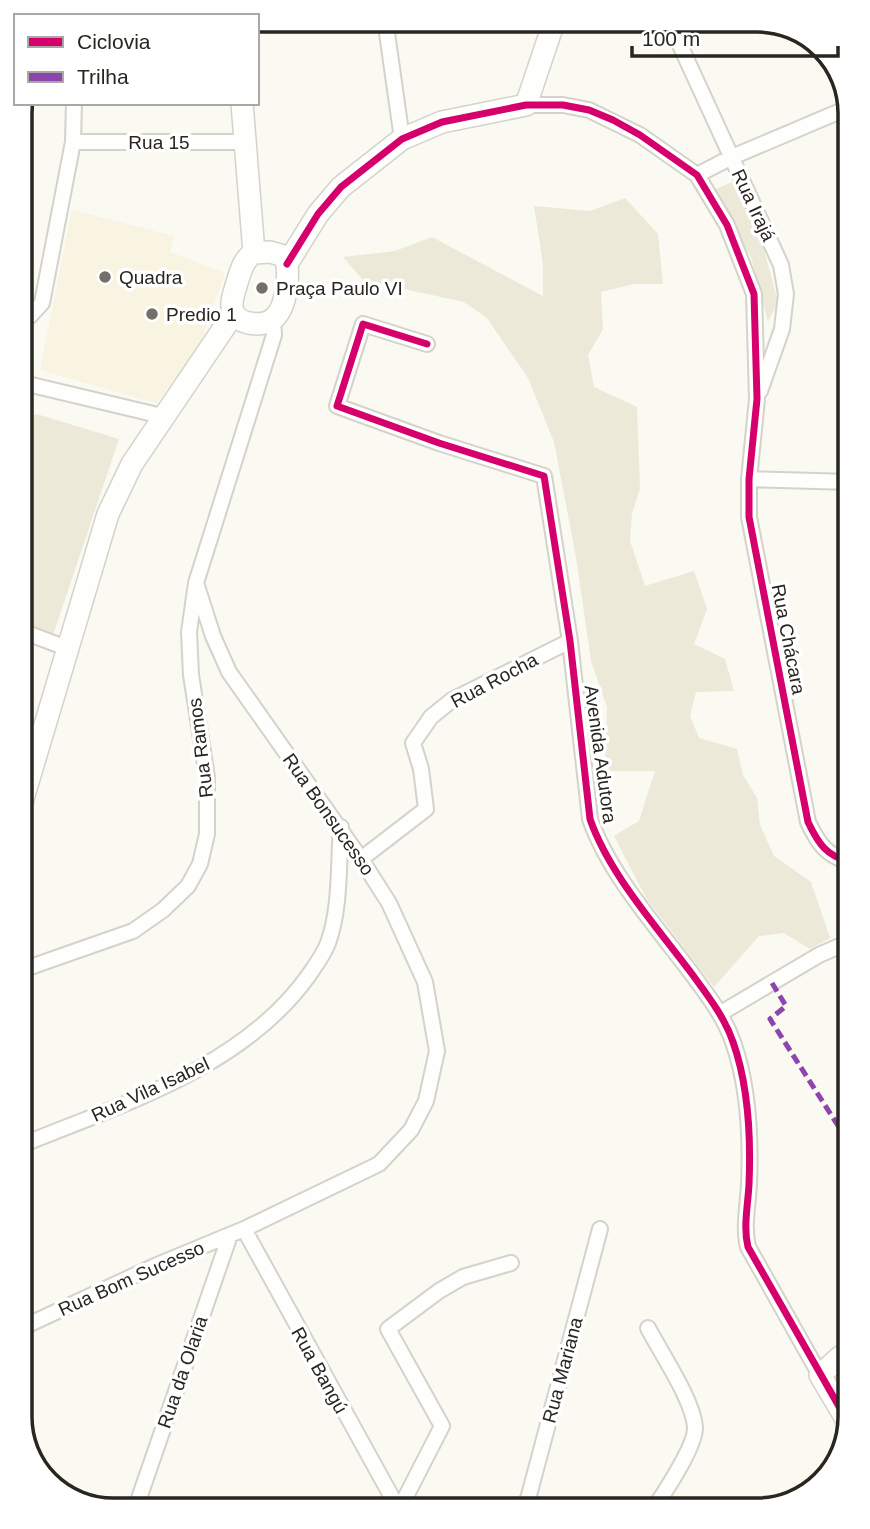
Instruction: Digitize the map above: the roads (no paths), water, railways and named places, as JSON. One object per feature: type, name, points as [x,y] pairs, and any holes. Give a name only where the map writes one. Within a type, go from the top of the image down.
[{"type":"street","points":[[387,32],[402,139]]},
{"type":"street","points":[[526,105],[551,32]]},
{"type":"street","name":"Rua Irajá","points":[[674,32],[781,265],[786,293],[782,329],[757,399]]},
{"type":"street","points":[[32,314],[42,303],[73,142],[74,105]]},
{"type":"street","points":[[242,105],[254,253]]},
{"type":"street","points":[[287,264],[318,214],[341,187],[402,139],[442,122],[526,105],[563,105],[589,110],[640,135],[697,175],[727,225],[754,294],[757,399]]},
{"type":"street","points":[[697,175],[838,112]]},
{"type":"street","name":"Rua 15","points":[[73,142],[245,142]]},
{"type":"street","points":[[196,583],[274,335],[273,319],[278,312],[287,283],[284,256],[278,253],[254,253],[244,263],[237,283],[232,299],[234,313],[243,321],[253,323],[273,319]]},
{"type":"street","points":[[32,770],[108,514],[132,464],[234,313]]},
{"type":"street","name":"Avenida Adutora","points":[[427,344],[363,324],[337,406],[439,443],[544,476],[570,641],[590,819],[596,835],[630,892],[721,1013],[734,1043],[747,1099],[749,1182],[745,1236],[748,1247],[838,1405]]},
{"type":"street","points":[[32,385],[166,417]]},
{"type":"street","name":"Rua Chácara","points":[[757,399],[749,479],[749,517],[808,822],[817,841],[838,859]]},
{"type":"street","points":[[749,479],[838,482]]},
{"type":"street","name":"Rua Bonsucesso","points":[[196,583],[229,672],[341,827],[389,903],[425,982],[437,1051],[426,1101],[411,1130],[379,1164],[237,1232]]},
{"type":"street","name":"Rua Ramos","points":[[32,966],[133,931],[163,910],[188,886],[200,864],[207,834],[207,777],[191,675],[189,632],[196,583]]},
{"type":"street","points":[[32,634],[69,649]]},
{"type":"street","name":"Rua Rocha","points":[[362,859],[426,809],[421,769],[413,743],[431,717],[452,700],[570,641]]},
{"type":"street","name":"Rua Vila Isabel","points":[[32,1141],[169,1084],[256,1030],[293,997],[327,944],[336,911],[341,827]]},
{"type":"street","points":[[721,1013],[819,955],[838,947]]},
{"type":"street","name":"Rua Mariana","points":[[528,1498],[600,1229]]},
{"type":"street","name":"Rua Bom Sucesso","points":[[32,1323],[157,1265],[237,1232]]},
{"type":"street","name":"Rua da Olaria","points":[[140,1497],[237,1232]]},
{"type":"street","name":"Rua Bangú","points":[[237,1232],[392,1497]]},
{"type":"street","points":[[405,1497],[442,1426],[388,1329],[439,1291],[463,1277],[511,1263]]},
{"type":"street","points":[[648,1328],[688,1404],[695,1429],[682,1463],[660,1498]]},
{"type":"street","points":[[820,1375],[838,1359]]},
{"type":"place","name":"Quadra","points":[[105,277]]},
{"type":"place","name":"Praça Paulo VI","points":[[262,288]]},
{"type":"place","name":"Predio 1","points":[[152,314]]}]
